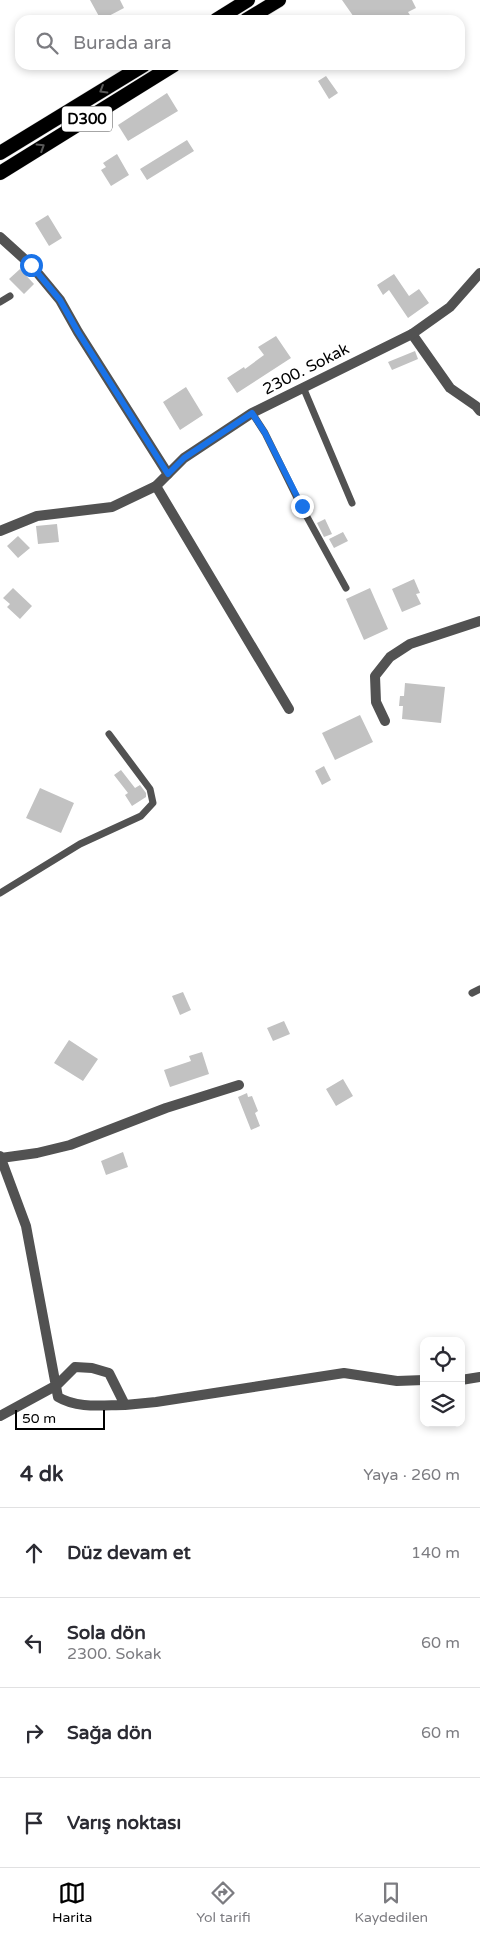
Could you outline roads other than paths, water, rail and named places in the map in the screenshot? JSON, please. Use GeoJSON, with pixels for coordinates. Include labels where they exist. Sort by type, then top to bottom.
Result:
{"type":"FeatureCollection","features":[{"type":"Feature","properties":{"kind":"highway"},"geometry":{"type":"LineString","coordinates":[[224,15],[248,0]]}},
{"type":"Feature","properties":{"kind":"highway"},"geometry":{"type":"LineString","coordinates":[[254,15],[278,0]]}},
{"type":"Feature","properties":{"kind":"highway","name":"D300"},"geometry":{"type":"LineString","coordinates":[[0,153],[136,70]]}},
{"type":"Feature","properties":{"kind":"highway","name":"D300"},"geometry":{"type":"LineString","coordinates":[[0,173],[166,70]]}},
{"type":"Feature","properties":{"kind":"street"},"geometry":{"type":"LineString","coordinates":[[0,237],[31,265],[60,300],[78,332],[168,474]]}},
{"type":"Feature","properties":{"kind":"street","name":"2300. Sokak"},"geometry":{"type":"LineString","coordinates":[[0,531],[37,516],[112,507],[156,486],[184,458],[252,413],[412,334],[450,307],[480,273]]}},
{"type":"Feature","properties":{"kind":"street"},"geometry":{"type":"LineString","coordinates":[[412,334],[450,388],[476,406],[480,411]]}},
{"type":"Feature","properties":{"kind":"street"},"geometry":{"type":"LineString","coordinates":[[156,486],[289,709]]}},
{"type":"Feature","properties":{"kind":"street"},"geometry":{"type":"LineString","coordinates":[[385,721],[376,702],[375,676],[390,657],[410,644],[480,621]]}},
{"type":"Feature","properties":{"kind":"street"},"geometry":{"type":"LineString","coordinates":[[238,1084],[166,1108],[70,1145],[37,1153],[1,1157],[26,1226],[58,1397],[68,1402],[87,1405],[125,1405],[165,1401],[344,1373],[397,1381],[420,1380]]}},
{"type":"Feature","properties":{"kind":"street"},"geometry":{"type":"LineString","coordinates":[[0,1416],[57,1385],[75,1367],[92,1368],[110,1373],[125,1405]]}},
{"type":"Feature","properties":{"kind":"street"},"geometry":{"type":"LineString","coordinates":[[465,1379],[480,1377]]}},
{"type":"Feature","properties":{"kind":"lane"},"geometry":{"type":"LineString","coordinates":[[0,302],[10,296]]}},
{"type":"Feature","properties":{"kind":"lane"},"geometry":{"type":"LineString","coordinates":[[304,387],[352,503]]}},
{"type":"Feature","properties":{"kind":"lane"},"geometry":{"type":"LineString","coordinates":[[252,413],[265,433],[346,588]]}},
{"type":"Feature","properties":{"kind":"lane"},"geometry":{"type":"LineString","coordinates":[[0,893],[80,844],[141,816],[153,803],[150,789],[109,734]]}},
{"type":"Feature","properties":{"kind":"lane"},"geometry":{"type":"LineString","coordinates":[[472,993],[480,989]]}}]}
